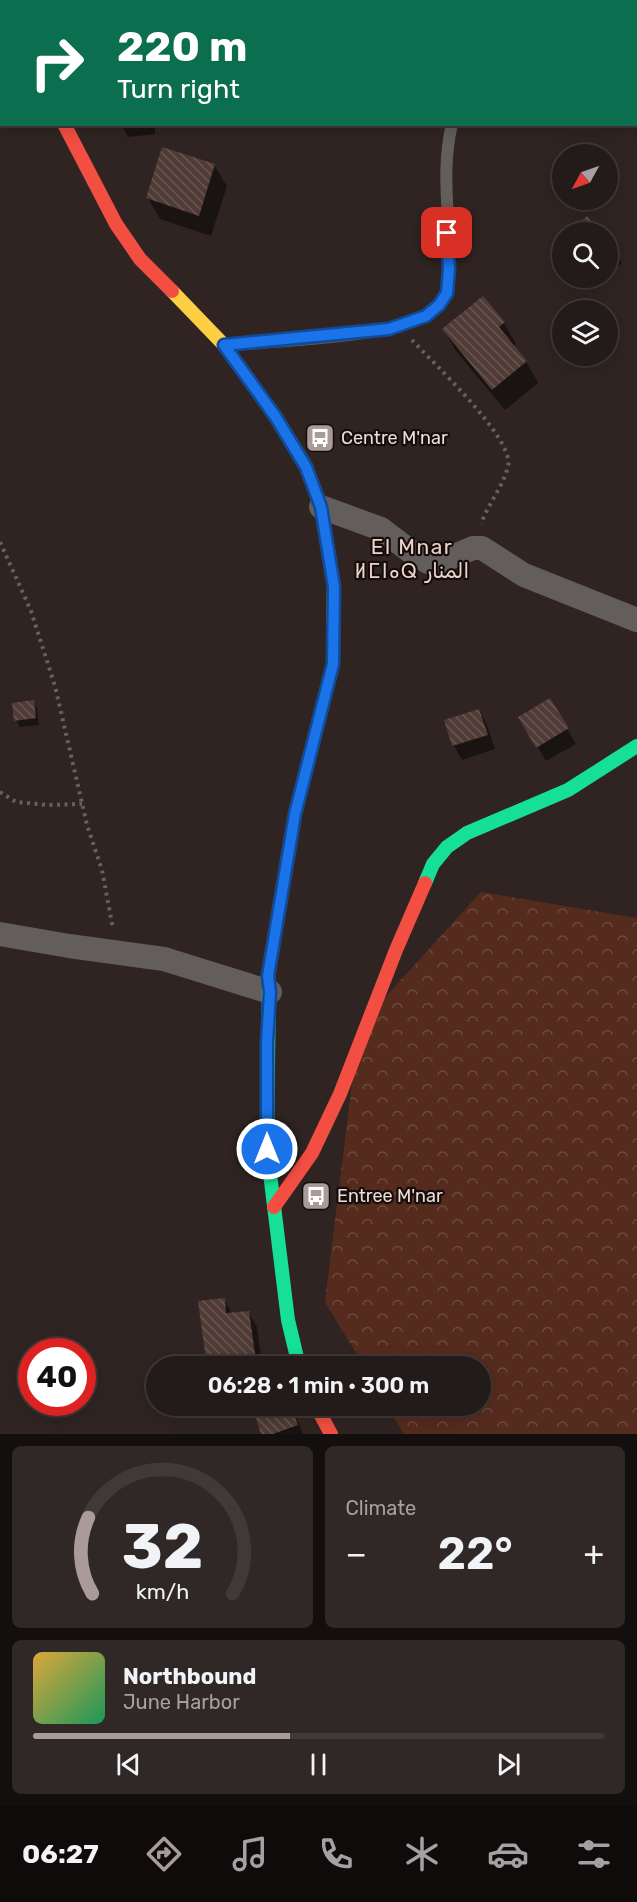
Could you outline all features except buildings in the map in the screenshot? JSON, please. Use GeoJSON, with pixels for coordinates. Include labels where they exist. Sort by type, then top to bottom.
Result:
{"type":"FeatureCollection","features":[{"type":"Feature","properties":{"kind":"street"},"geometry":{"type":"LineString","coordinates":[[65,126],[116,224],[140,259],[224,345],[275,416],[306,467],[321,507],[334,587],[333,664],[295,814],[268,976],[270,992],[267,1042],[267,1149],[288,1320],[297,1356]]}},
{"type":"Feature","properties":{"kind":"street"},"geometry":{"type":"LineString","coordinates":[[321,507],[381,528],[428,562],[438,562],[473,548],[482,548],[524,575],[637,620]]}},
{"type":"Feature","properties":{"kind":"street"},"geometry":{"type":"LineString","coordinates":[[274,1207],[312,1153],[340,1094],[432,864],[447,847],[466,833],[568,790],[613,764],[637,746]]}},
{"type":"Feature","properties":{"kind":"street"},"geometry":{"type":"LineString","coordinates":[[0,934],[164,959],[270,992]]}},
{"type":"Feature","properties":{"kind":"street"},"geometry":{"type":"LineString","coordinates":[[321,1416],[331,1434]]}},
{"type":"Feature","properties":{"kind":"lane"},"geometry":{"type":"LineString","coordinates":[[224,345],[389,329],[426,316],[439,305],[447,293],[449,269],[446,148],[452,126]]}},
{"type":"Feature","properties":{"kind":"path"},"geometry":{"type":"LineString","coordinates":[[398,326],[480,412],[507,450],[509,464],[483,518],[473,548]]}},
{"type":"Feature","properties":{"kind":"path"},"geometry":{"type":"LineString","coordinates":[[0,542],[31,611],[55,686],[82,804],[102,870],[117,953]]}},
{"type":"Feature","properties":{"kind":"path"},"geometry":{"type":"LineString","coordinates":[[0,792],[16,802],[47,805],[82,804]]}},
{"type":"Feature","properties":{"kind":"green space"},"geometry":{"type":"Polygon","coordinates":[[[481,892],[637,918],[637,1434],[404,1434],[393,1416],[491,1416],[491,1356],[358,1356],[325,1302],[359,1026],[481,892]]]}},
{"type":"Feature","properties":{"kind":"traffic: fast"},"geometry":{"type":"LineString","coordinates":[[425,883],[433,864],[447,847],[467,833],[568,790],[637,746]]}},
{"type":"Feature","properties":{"kind":"traffic: fast"},"geometry":{"type":"LineString","coordinates":[[269,982],[267,1149],[288,1320],[297,1356]]}},
{"type":"Feature","properties":{"kind":"traffic: slow"},"geometry":{"type":"LineString","coordinates":[[172,291],[224,345],[275,416],[306,467],[321,507],[334,587],[333,630]]}},
{"type":"Feature","properties":{"kind":"traffic: jam"},"geometry":{"type":"LineString","coordinates":[[65,126],[116,224],[140,259],[172,291]]}},
{"type":"Feature","properties":{"kind":"traffic: jam"},"geometry":{"type":"LineString","coordinates":[[269,982],[268,976],[295,814],[333,664],[333,630]]}},
{"type":"Feature","properties":{"kind":"traffic: jam"},"geometry":{"type":"LineString","coordinates":[[274,1207],[312,1153],[340,1094],[396,950],[425,883]]}},
{"type":"Feature","properties":{"kind":"traffic: jam"},"geometry":{"type":"LineString","coordinates":[[321,1416],[331,1434]]}},
{"type":"Feature","properties":{"kind":"place","name":"Centre M'nar"},"geometry":{"type":"Point","coordinates":[320,438]}},
{"type":"Feature","properties":{"kind":"place","name":"Entree M'nar"},"geometry":{"type":"Point","coordinates":[316,1196]}},
{"type":"Feature","properties":{"kind":"district","name":"El Mnar ⵍⵎⵏⴰⵕ المنار"},"geometry":{"type":"Point","coordinates":[412,559]}},
{"type":"Feature","properties":{"kind":"route"},"geometry":{"type":"LineString","coordinates":[[267,1149],[267,1042],[270,992],[268,976],[295,814],[333,664],[334,587],[332,559],[321,507],[306,467],[275,416],[224,345],[389,329],[426,316],[439,305],[447,293],[449,269],[447,233]]}}]}
